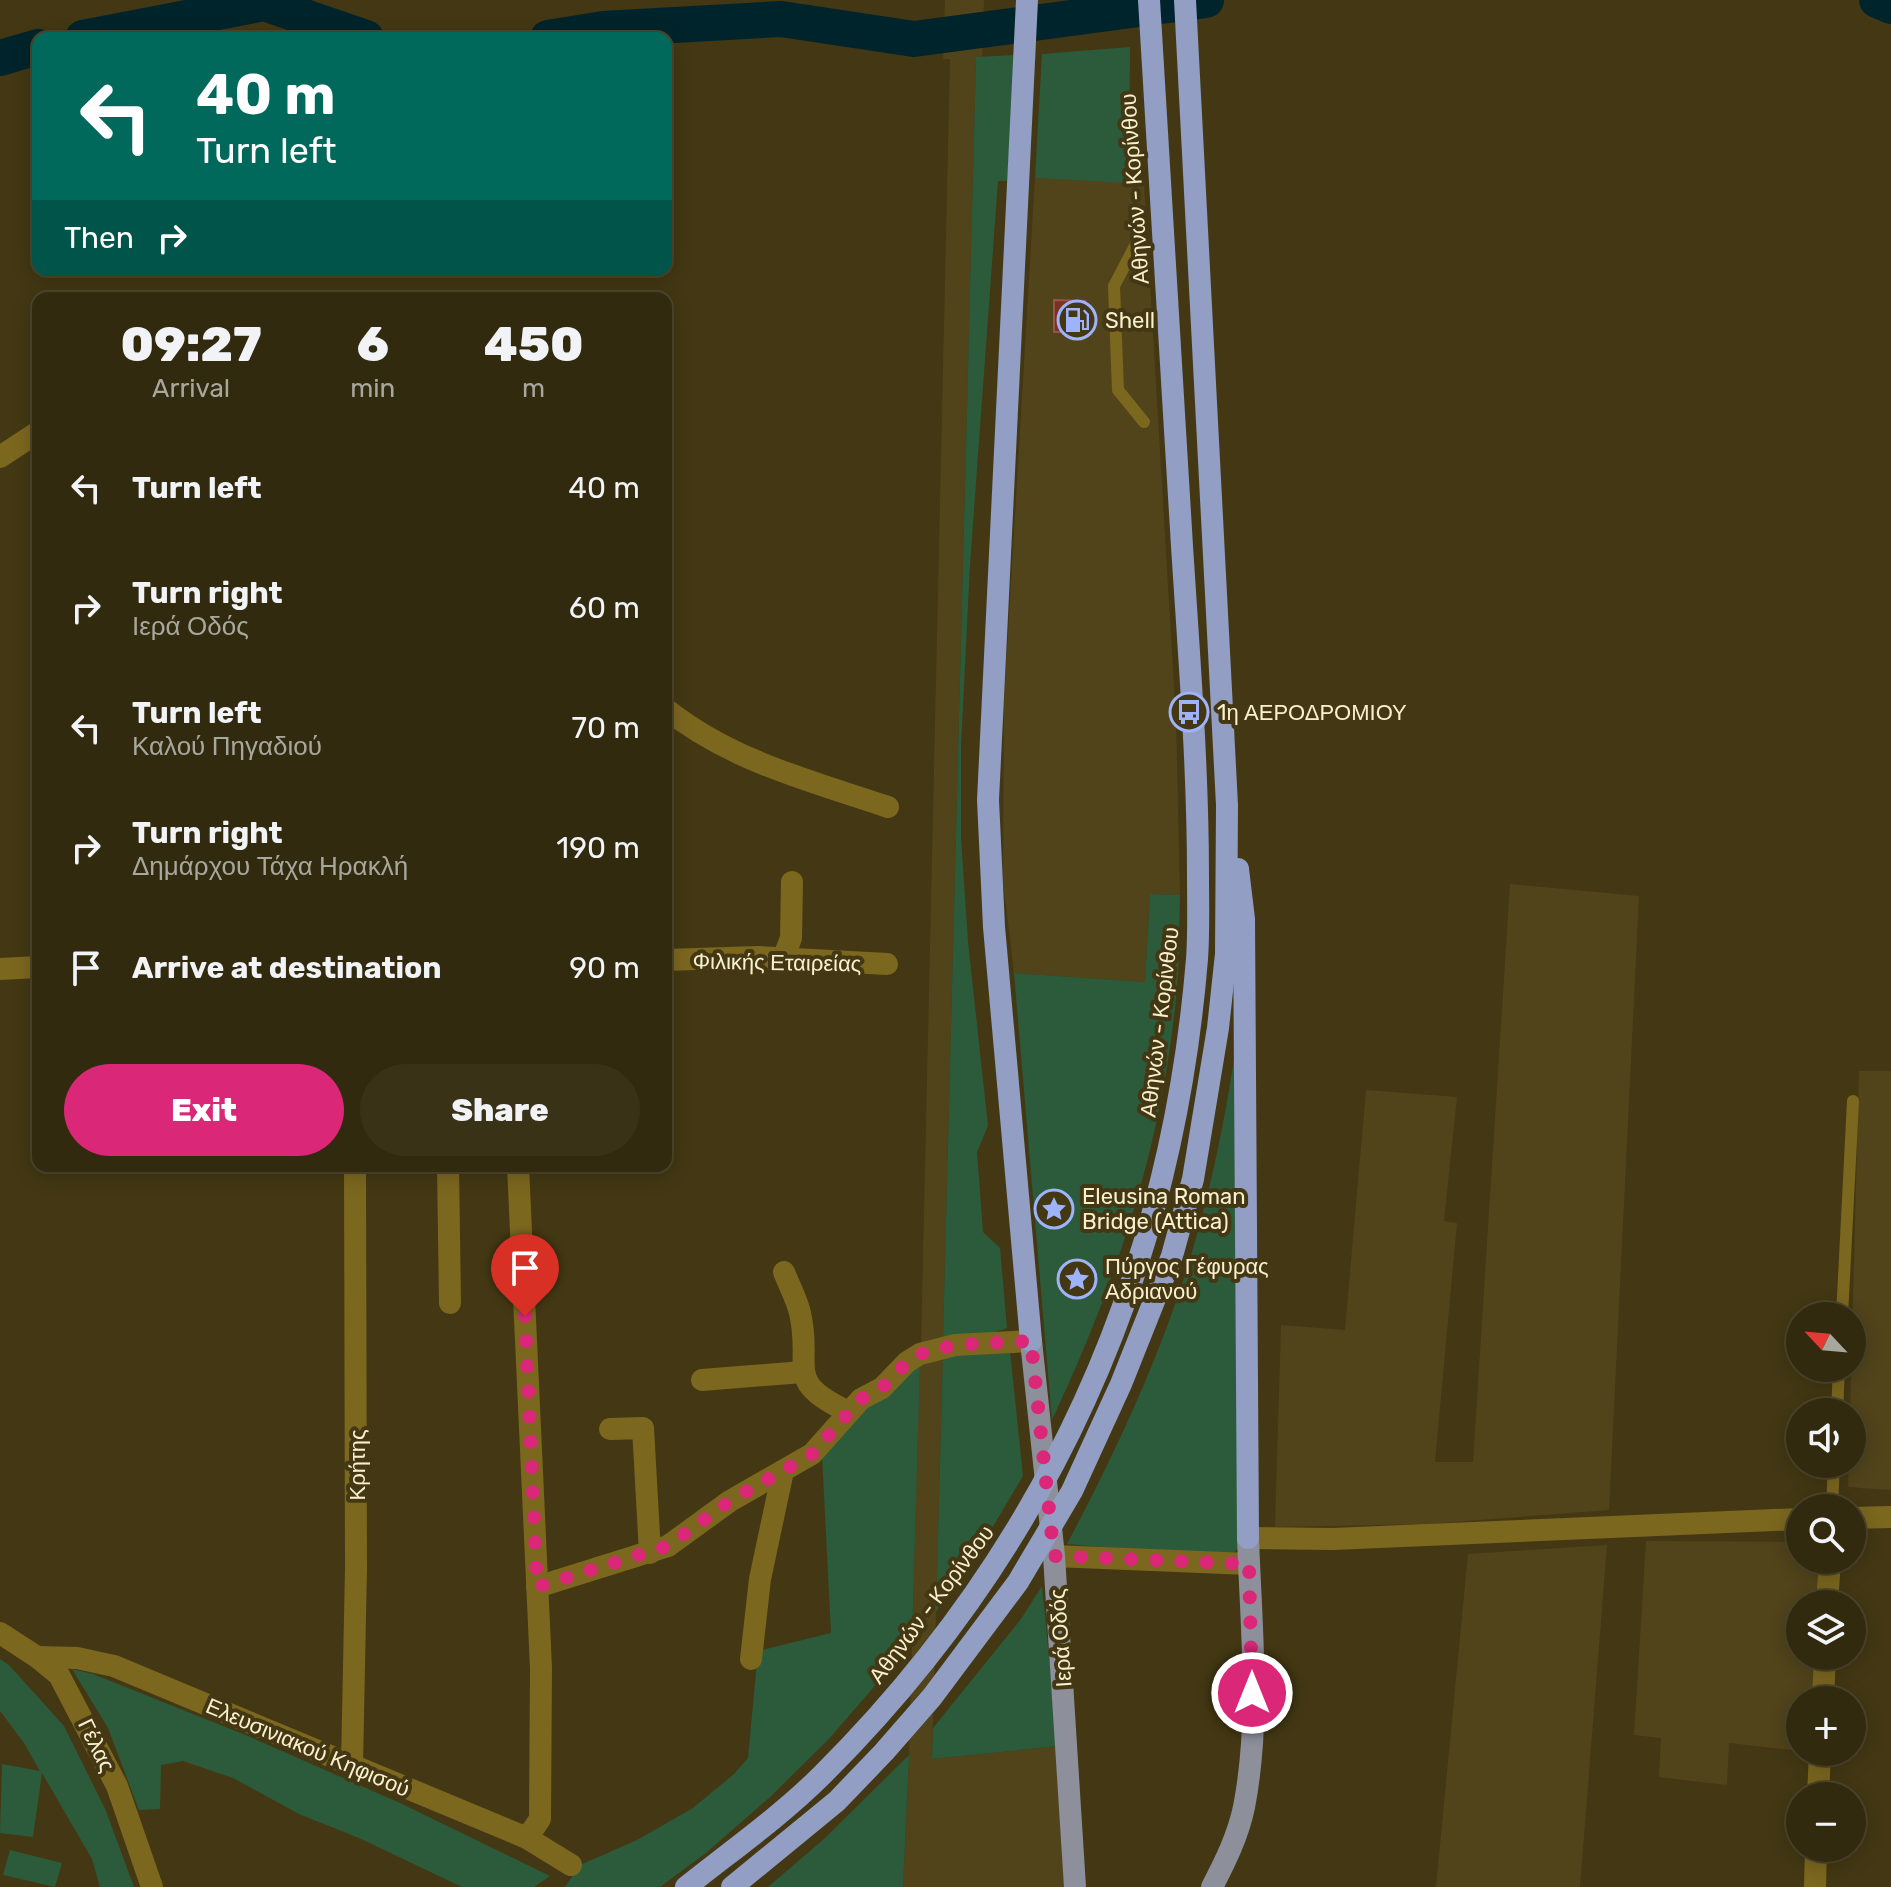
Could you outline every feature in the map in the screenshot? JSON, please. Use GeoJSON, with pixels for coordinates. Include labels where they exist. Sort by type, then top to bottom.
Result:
{"type":"FeatureCollection","features":[{"type":"Feature","properties":{"kind":"highway"},"geometry":{"type":"LineString","coordinates":[[1027,0],[988,800],[994,927],[1031,1341]]}},
{"type":"Feature","properties":{"kind":"highway","name":"Αθηνών - Κορίνθου"},"geometry":{"type":"LineString","coordinates":[[686,1887],[818,1779],[885,1708],[955,1622],[1015,1536],[1070,1435],[1145,1246],[1165,1174],[1187,1043],[1197,954],[1198,807],[1149,0]]}},
{"type":"Feature","properties":{"kind":"highway"},"geometry":{"type":"LineString","coordinates":[[732,1887],[837,1801],[884,1752],[954,1669],[1018,1582],[1072,1491],[1095,1442],[1161,1284],[1193,1179],[1214,1060],[1226,954],[1227,805],[1185,0]]}},
{"type":"Feature","properties":{"kind":"highway"},"geometry":{"type":"LineString","coordinates":[[1227,805],[1244,919],[1248,1538]]}},
{"type":"Feature","properties":{"kind":"main road","name":"Ιερά Οδός"},"geometry":{"type":"LineString","coordinates":[[1031,1341],[1054,1556],[1075,1887]]}},
{"type":"Feature","properties":{"kind":"main road"},"geometry":{"type":"LineString","coordinates":[[1212,1887],[1235,1837],[1249,1777],[1253,1669],[1248,1538]]}},
{"type":"Feature","properties":{"kind":"street"},"geometry":{"type":"LineString","coordinates":[[0,457],[32,436]]}},
{"type":"Feature","properties":{"kind":"street"},"geometry":{"type":"LineString","coordinates":[[672,713],[701,735],[748,759],[888,807]]}},
{"type":"Feature","properties":{"kind":"street"},"geometry":{"type":"LineString","coordinates":[[783,959],[791,938],[792,882]]}},
{"type":"Feature","properties":{"kind":"street","name":"Φιλικής Εταιρείας"},"geometry":{"type":"LineString","coordinates":[[672,960],[783,959],[887,964]]}},
{"type":"Feature","properties":{"kind":"street"},"geometry":{"type":"LineString","coordinates":[[0,969],[32,967]]}},
{"type":"Feature","properties":{"kind":"street","name":"Κρήτης"},"geometry":{"type":"LineString","coordinates":[[352,1765],[357,1553],[355,1172]]}},
{"type":"Feature","properties":{"kind":"street"},"geometry":{"type":"LineString","coordinates":[[448,1172],[450,1303]]}},
{"type":"Feature","properties":{"kind":"street"},"geometry":{"type":"LineString","coordinates":[[518,1172],[541,1668],[540,1819],[527,1838]]}},
{"type":"Feature","properties":{"kind":"street"},"geometry":{"type":"LineString","coordinates":[[784,1272],[800,1310],[803,1372],[810,1387],[820,1397],[849,1412]]}},
{"type":"Feature","properties":{"kind":"street"},"geometry":{"type":"LineString","coordinates":[[537,1587],[668,1546],[730,1501],[812,1454],[861,1399],[882,1388],[907,1362],[920,1354],[955,1345],[1031,1341]]}},
{"type":"Feature","properties":{"kind":"street"},"geometry":{"type":"LineString","coordinates":[[702,1380],[803,1372]]}},
{"type":"Feature","properties":{"kind":"street"},"geometry":{"type":"LineString","coordinates":[[610,1429],[643,1428],[650,1553]]}},
{"type":"Feature","properties":{"kind":"street"},"geometry":{"type":"LineString","coordinates":[[751,1659],[760,1579],[783,1471]]}},
{"type":"Feature","properties":{"kind":"street"},"geometry":{"type":"LineString","coordinates":[[1866,1518],[1891,1517]]}},
{"type":"Feature","properties":{"kind":"street"},"geometry":{"type":"LineString","coordinates":[[1248,1538],[1333,1539],[1786,1520]]}},
{"type":"Feature","properties":{"kind":"street"},"geometry":{"type":"LineString","coordinates":[[1054,1556],[1249,1564]]}},
{"type":"Feature","properties":{"kind":"street","name":"Γέλας"},"geometry":{"type":"LineString","coordinates":[[0,1633],[59,1675],[117,1786],[152,1887]]}},
{"type":"Feature","properties":{"kind":"street","name":"Ελευσινιακού Κηφισού"},"geometry":{"type":"LineString","coordinates":[[37,1657],[77,1658],[114,1666],[527,1838],[571,1865]]}},
{"type":"Feature","properties":{"kind":"street"},"geometry":{"type":"LineString","coordinates":[[1815,1887],[1816,1862]]}},
{"type":"Feature","properties":{"kind":"lane"},"geometry":{"type":"LineString","coordinates":[[1136,244],[1114,286],[1118,390],[1144,422]]}},
{"type":"Feature","properties":{"kind":"lane"},"geometry":{"type":"LineString","coordinates":[[1843,1302],[1853,1101]]}},
{"type":"Feature","properties":{"kind":"shaded area"},"geometry":{"type":"Polygon","coordinates":[[[945,0],[984,0],[982,57],[976,58],[943,1338],[921,1347],[950,59],[943,59],[945,0]]]}},
{"type":"Feature","properties":{"kind":"shaded area"},"geometry":{"type":"Polygon","coordinates":[[[1035,178],[1144,183],[1176,720],[1180,895],[1150,894],[1145,982],[1014,973],[1003,881],[1004,702],[1035,178]]]}},
{"type":"Feature","properties":{"kind":"shaded area"},"geometry":{"type":"Polygon","coordinates":[[[1510,884],[1639,896],[1609,1510],[1427,1524],[1275,1527],[1281,1325],[1345,1330],[1366,1090],[1457,1097],[1444,1221],[1457,1223],[1435,1462],[1473,1462],[1510,884]]]}},
{"type":"Feature","properties":{"kind":"shaded area"},"geometry":{"type":"Polygon","coordinates":[[[1859,1071],[1891,1071],[1891,1490],[1848,1487],[1848,1478],[1866,1478],[1866,1398],[1850,1398],[1851,1382],[1866,1382],[1866,1302],[1853,1302],[1859,1071]]]}},
{"type":"Feature","properties":{"kind":"shaded area"},"geometry":{"type":"Polygon","coordinates":[[[943,1353],[932,1759],[1058,1746],[1069,1887],[903,1887],[920,1354],[943,1353]]]}},
{"type":"Feature","properties":{"kind":"shaded area"},"geometry":{"type":"Polygon","coordinates":[[[1646,1541],[1786,1542],[1786,1574],[1819,1574],[1819,1590],[1786,1590],[1786,1670],[1818,1670],[1817,1686],[1786,1686],[1786,1749],[1729,1743],[1727,1785],[1659,1777],[1661,1738],[1634,1735],[1646,1541]]]}},
{"type":"Feature","properties":{"kind":"shaded area"},"geometry":{"type":"Polygon","coordinates":[[[1607,1545],[1580,1887],[1436,1887],[1468,1554],[1607,1545]]]}},
{"type":"Feature","properties":{"kind":"green space"},"geometry":{"type":"Polygon","coordinates":[[[1130,47],[1129,183],[1035,178],[1042,54],[1130,47]]]}},
{"type":"Feature","properties":{"kind":"green space"},"geometry":{"type":"Polygon","coordinates":[[[1016,55],[1007,181],[998,181],[970,565],[961,746],[961,837],[968,942],[988,1126],[977,1152],[983,1232],[1000,1248],[1007,1328],[992,1333],[943,1338],[976,57],[1016,55]]]}},
{"type":"Feature","properties":{"kind":"green space"},"geometry":{"type":"Polygon","coordinates":[[[1150,894],[1180,895],[1177,987],[1161,1101],[1149,1155],[1117,1262],[1052,1420],[1014,973],[1145,982],[1150,894]]]}},
{"type":"Feature","properties":{"kind":"green space"},"geometry":{"type":"Polygon","coordinates":[[[1242,1005],[1239,1548],[1231,1555],[1220,1557],[1067,1544],[1130,1417],[1181,1286],[1218,1149],[1242,1005]]]}},
{"type":"Feature","properties":{"kind":"green space"},"geometry":{"type":"Polygon","coordinates":[[[1010,1351],[1023,1476],[979,1550],[936,1612],[943,1353],[1010,1351]]]}},
{"type":"Feature","properties":{"kind":"green space"},"geometry":{"type":"Polygon","coordinates":[[[920,1362],[912,1643],[828,1740],[770,1797],[706,1853],[660,1887],[565,1887],[580,1865],[637,1840],[693,1808],[734,1774],[748,1758],[758,1651],[831,1633],[822,1455],[872,1403],[920,1362]]]}},
{"type":"Feature","properties":{"kind":"green space"},"geometry":{"type":"Polygon","coordinates":[[[1042,1586],[1058,1746],[932,1759],[933,1728],[1021,1619],[1042,1586]]]}},
{"type":"Feature","properties":{"kind":"green space"},"geometry":{"type":"Polygon","coordinates":[[[0,1659],[64,1726],[106,1811],[134,1887],[100,1887],[92,1859],[42,1773],[33,1837],[0,1833],[2,1764],[40,1771],[0,1711],[0,1659]]]}},
{"type":"Feature","properties":{"kind":"green space"},"geometry":{"type":"Polygon","coordinates":[[[72,1669],[93,1674],[248,1736],[400,1803],[550,1876],[534,1887],[462,1887],[359,1838],[299,1814],[233,1778],[183,1761],[161,1765],[160,1809],[139,1810],[108,1728],[72,1669]]]}},
{"type":"Feature","properties":{"kind":"green space"},"geometry":{"type":"Polygon","coordinates":[[[909,1755],[903,1887],[768,1887],[825,1838],[909,1755]]]}},
{"type":"Feature","properties":{"kind":"green space"},"geometry":{"type":"Polygon","coordinates":[[[10,1850],[62,1863],[55,1887],[3,1875],[10,1850]]]}},
{"type":"Feature","properties":{"kind":"building"},"geometry":{"type":"Polygon","coordinates":[[[1054,300],[1085,301],[1084,332],[1054,332],[1054,300]]]}},
{"type":"Feature","properties":{"kind":"waterway"},"geometry":{"type":"LineString","coordinates":[[585,32],[781,19],[914,39],[1206,0]]}},
{"type":"Feature","properties":{"kind":"waterway"},"geometry":{"type":"LineString","coordinates":[[1877,0],[1891,6]]}},
{"type":"Feature","properties":{"kind":"waterway"},"geometry":{"type":"LineString","coordinates":[[114,32],[264,3],[349,32]]}},
{"type":"Feature","properties":{"kind":"waterway"},"geometry":{"type":"LineString","coordinates":[[0,58],[32,49]]}},
{"type":"Feature","properties":{"kind":"place","name":"Shell"},"geometry":{"type":"Point","coordinates":[1077,320]}},
{"type":"Feature","properties":{"kind":"place","name":"1η ΑΕΡΟΔΡΟΜΙΟΥ"},"geometry":{"type":"Point","coordinates":[1189,712]}},
{"type":"Feature","properties":{"kind":"place","name":"Eleusina Roman Bridge (Attica)"},"geometry":{"type":"Point","coordinates":[1054,1209]}},
{"type":"Feature","properties":{"kind":"place","name":"Πύργος Γέφυρας Αδριανού"},"geometry":{"type":"Point","coordinates":[1077,1279]}},
{"type":"Feature","properties":{"kind":"route"},"geometry":{"type":"LineString","coordinates":[[525,1316],[537,1587],[668,1546],[730,1501],[812,1454],[861,1399],[882,1388],[907,1362],[920,1354],[955,1345],[1031,1341],[1054,1556],[1249,1564],[1252,1693]]}}]}
